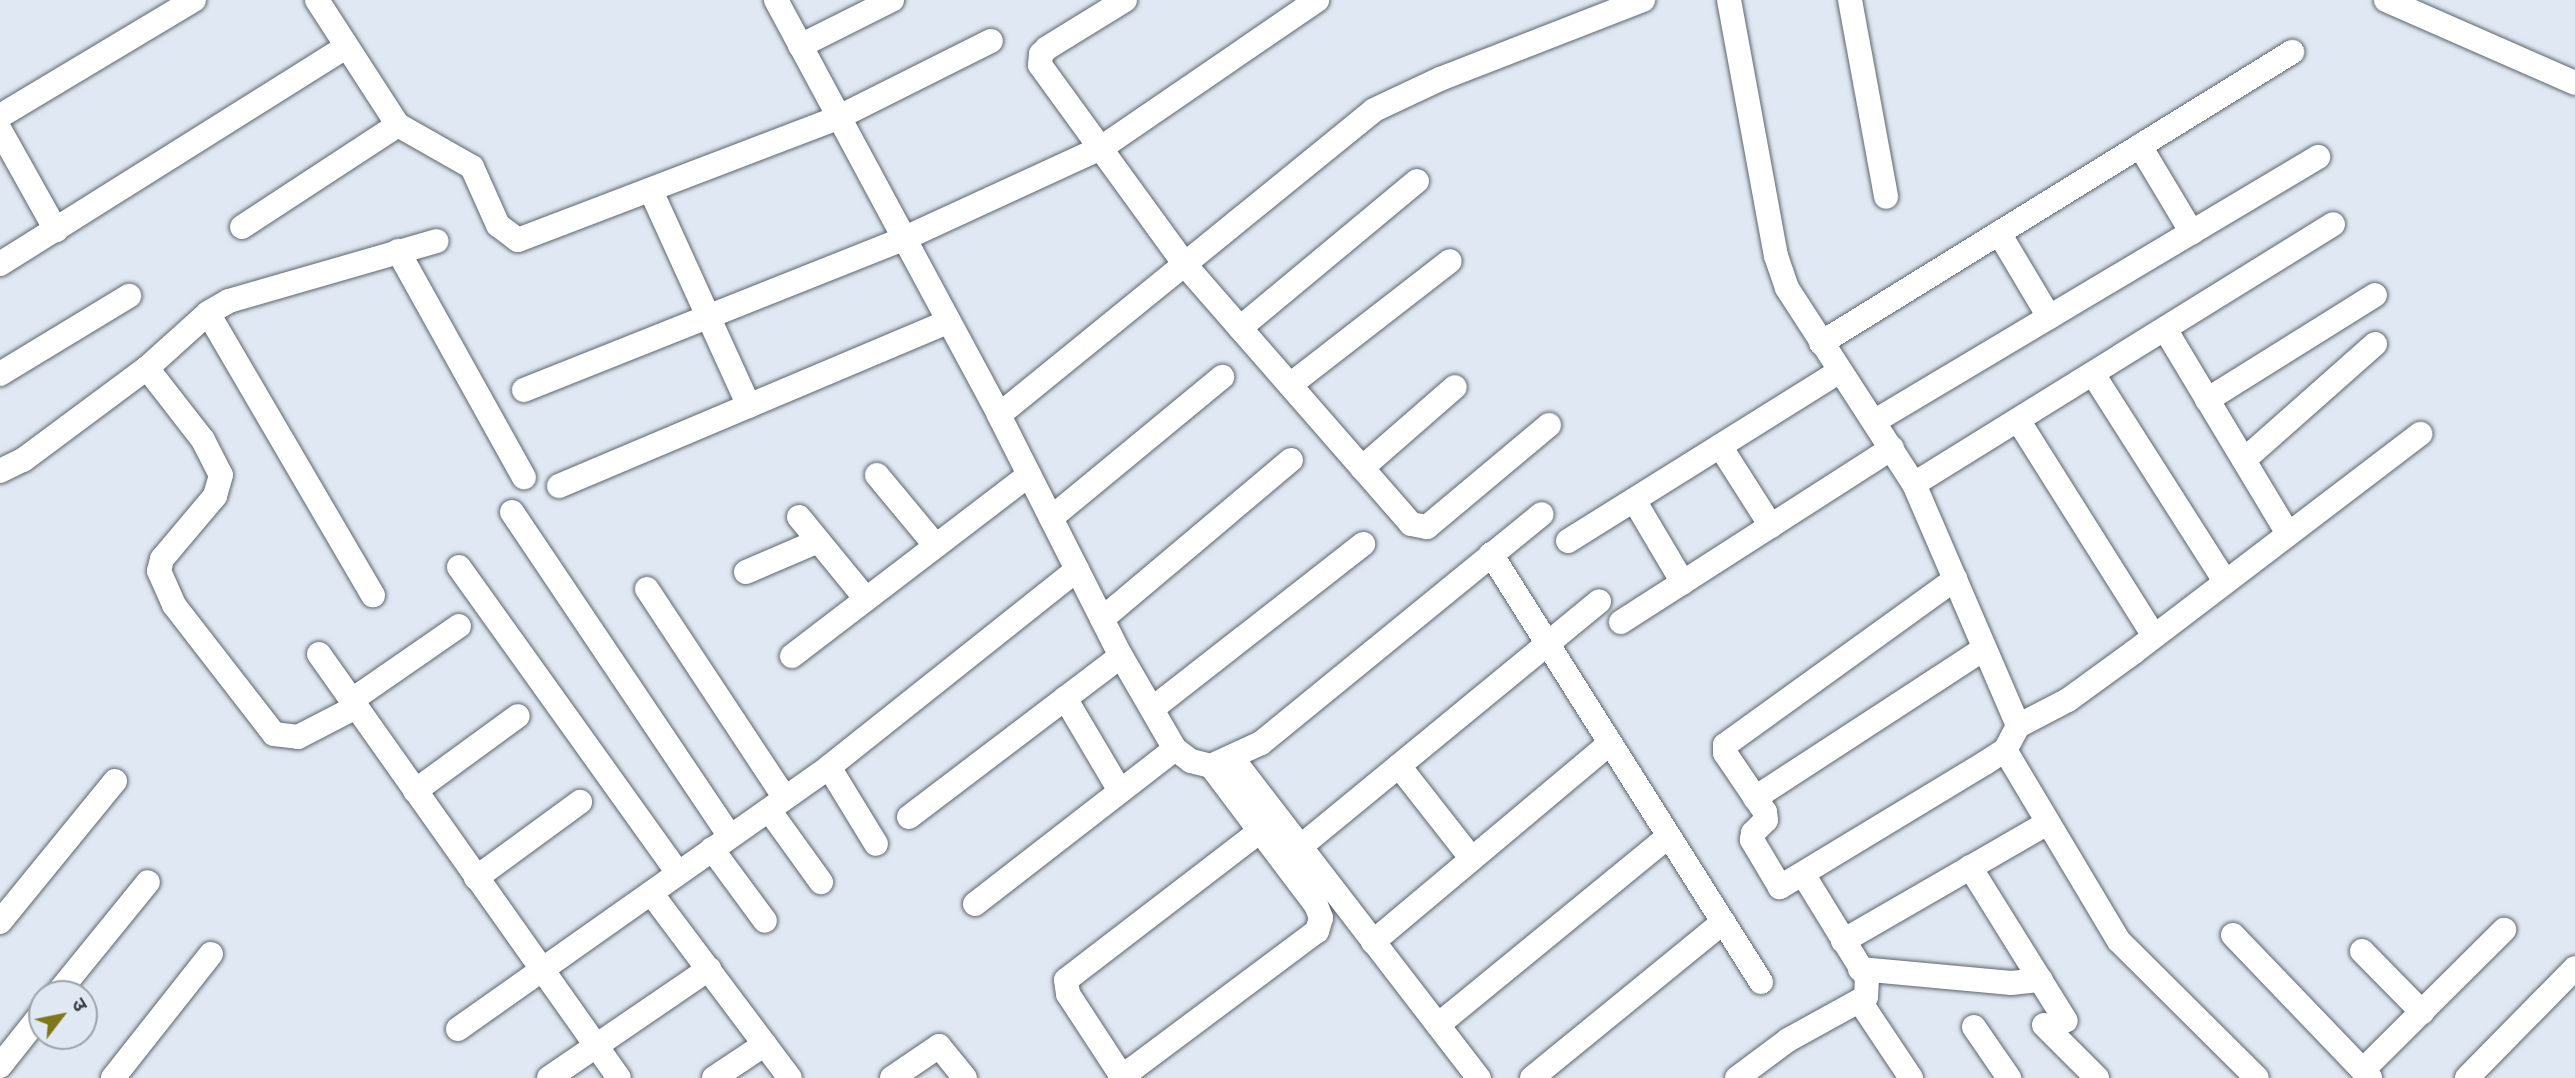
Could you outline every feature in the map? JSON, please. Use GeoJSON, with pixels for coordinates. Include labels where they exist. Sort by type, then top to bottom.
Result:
{"type":"FeatureCollection","features":[{"type":"Feature","properties":{"kind":"street"},"geometry":{"type":"LineString","coordinates":[[317,0],[398,125],[472,167],[498,225],[518,240],[837,118],[990,41]]}},
{"type":"Feature","properties":{"kind":"street"},"geometry":{"type":"LineString","coordinates":[[776,0],[837,118],[999,415],[1121,656],[1175,749],[1191,761],[1222,762],[1261,743],[1542,514]]}},
{"type":"Feature","properties":{"kind":"street"},"geometry":{"type":"LineString","coordinates":[[800,46],[892,0]]}},
{"type":"Feature","properties":{"kind":"street"},"geometry":{"type":"LineString","coordinates":[[1125,0],[1041,54],[1040,65],[1186,266],[1411,524],[1427,527],[1549,425]]}},
{"type":"Feature","properties":{"kind":"street"},"geometry":{"type":"LineString","coordinates":[[524,390],[903,239],[1101,148],[1317,0]]}},
{"type":"Feature","properties":{"kind":"street"},"geometry":{"type":"LineString","coordinates":[[999,415],[1186,266],[1374,110],[1440,79],[1643,0]]}},
{"type":"Feature","properties":{"kind":"street"},"geometry":{"type":"LineString","coordinates":[[1729,0],[1776,256],[1787,288],[1914,484],[2018,726]]}},
{"type":"Feature","properties":{"kind":"street"},"geometry":{"type":"LineString","coordinates":[[1850,0],[1886,197]]}},
{"type":"Feature","properties":{"kind":"street"},"geometry":{"type":"LineString","coordinates":[[2386,0],[2575,83]]}},
{"type":"Feature","properties":{"kind":"street"},"geometry":{"type":"LineString","coordinates":[[0,116],[178,4]]}},
{"type":"Feature","properties":{"kind":"street"},"geometry":{"type":"LineString","coordinates":[[0,264],[346,47]]}},
{"type":"Feature","properties":{"kind":"street"},"geometry":{"type":"LineString","coordinates":[[1821,343],[2292,52]]}},
{"type":"Feature","properties":{"kind":"street"},"geometry":{"type":"LineString","coordinates":[[242,227],[398,125]]}},
{"type":"Feature","properties":{"kind":"street"},"geometry":{"type":"LineString","coordinates":[[0,130],[56,230]]}},
{"type":"Feature","properties":{"kind":"street"},"geometry":{"type":"LineString","coordinates":[[2140,146],[2192,233]]}},
{"type":"Feature","properties":{"kind":"street"},"geometry":{"type":"LineString","coordinates":[[1875,421],[2318,157]]}},
{"type":"Feature","properties":{"kind":"street"},"geometry":{"type":"LineString","coordinates":[[1240,327],[1417,181]]}},
{"type":"Feature","properties":{"kind":"street"},"geometry":{"type":"LineString","coordinates":[[651,191],[711,317],[749,406]]}},
{"type":"Feature","properties":{"kind":"street"},"geometry":{"type":"LineString","coordinates":[[1914,484],[2333,224]]}},
{"type":"Feature","properties":{"kind":"street"},"geometry":{"type":"LineString","coordinates":[[1999,233],[2049,317]]}},
{"type":"Feature","properties":{"kind":"street"},"geometry":{"type":"LineString","coordinates":[[0,471],[23,460],[147,368],[208,313],[268,286],[437,241]]}},
{"type":"Feature","properties":{"kind":"street"},"geometry":{"type":"LineString","coordinates":[[398,251],[524,477]]}},
{"type":"Feature","properties":{"kind":"street"},"geometry":{"type":"LineString","coordinates":[[1290,385],[1450,261]]}},
{"type":"Feature","properties":{"kind":"street"},"geometry":{"type":"LineString","coordinates":[[2207,400],[2375,295]]}},
{"type":"Feature","properties":{"kind":"street"},"geometry":{"type":"LineString","coordinates":[[0,374],[129,296]]}},
{"type":"Feature","properties":{"kind":"street"},"geometry":{"type":"LineString","coordinates":[[208,313],[373,594]]}},
{"type":"Feature","properties":{"kind":"street"},"geometry":{"type":"LineString","coordinates":[[559,486],[948,322]]}},
{"type":"Feature","properties":{"kind":"street"},"geometry":{"type":"LineString","coordinates":[[2165,330],[2287,532]]}},
{"type":"Feature","properties":{"kind":"street"},"geometry":{"type":"LineString","coordinates":[[2244,460],[2375,344]]}},
{"type":"Feature","properties":{"kind":"street"},"geometry":{"type":"LineString","coordinates":[[147,368],[197,431],[221,475],[215,496],[162,559],[159,571],[174,604],[274,734],[298,737],[354,704],[458,626]]}},
{"type":"Feature","properties":{"kind":"street"},"geometry":{"type":"LineString","coordinates":[[1568,541],[1840,371]]}},
{"type":"Feature","properties":{"kind":"street"},"geometry":{"type":"LineString","coordinates":[[2093,374],[2224,580]]}},
{"type":"Feature","properties":{"kind":"street"},"geometry":{"type":"LineString","coordinates":[[1051,518],[1222,377]]}},
{"type":"Feature","properties":{"kind":"street"},"geometry":{"type":"LineString","coordinates":[[1362,468],[1455,387]]}},
{"type":"Feature","properties":{"kind":"street"},"geometry":{"type":"LineString","coordinates":[[2018,420],[2154,636]]}},
{"type":"Feature","properties":{"kind":"street"},"geometry":{"type":"LineString","coordinates":[[1955,579],[1725,745],[1725,753],[1755,798],[1766,820],[1753,832],[1752,840],[1780,887],[2005,750],[2018,726],[2068,700],[2420,434]]}},
{"type":"Feature","properties":{"kind":"street"},"geometry":{"type":"LineString","coordinates":[[1720,446],[1771,526]]}},
{"type":"Feature","properties":{"kind":"street"},"geometry":{"type":"LineString","coordinates":[[1621,622],[1892,448]]}},
{"type":"Feature","properties":{"kind":"street"},"geometry":{"type":"LineString","coordinates":[[1102,619],[1290,460]]}},
{"type":"Feature","properties":{"kind":"street"},"geometry":{"type":"LineString","coordinates":[[877,475],[936,546]]}},
{"type":"Feature","properties":{"kind":"street"},"geometry":{"type":"LineString","coordinates":[[792,656],[1029,475]]}},
{"type":"Feature","properties":{"kind":"street"},"geometry":{"type":"LineString","coordinates":[[1634,500],[1683,583]]}},
{"type":"Feature","properties":{"kind":"street"},"geometry":{"type":"LineString","coordinates":[[512,512],[721,843],[765,921]]}},
{"type":"Feature","properties":{"kind":"street"},"geometry":{"type":"LineString","coordinates":[[799,517],[866,599]]}},
{"type":"Feature","properties":{"kind":"street"},"geometry":{"type":"LineString","coordinates":[[746,572],[818,541]]}},
{"type":"Feature","properties":{"kind":"street"},"geometry":{"type":"LineString","coordinates":[[1152,709],[1363,544]]}},
{"type":"Feature","properties":{"kind":"street"},"geometry":{"type":"LineString","coordinates":[[1491,554],[1761,982]]}},
{"type":"Feature","properties":{"kind":"street"},"geometry":{"type":"LineString","coordinates":[[459,568],[678,873]]}},
{"type":"Feature","properties":{"kind":"street"},"geometry":{"type":"LineString","coordinates":[[458,1029],[540,968],[829,767],[1077,570]]}},
{"type":"Feature","properties":{"kind":"street"},"geometry":{"type":"LineString","coordinates":[[647,589],[821,881]]}},
{"type":"Feature","properties":{"kind":"street"},"geometry":{"type":"LineString","coordinates":[[1300,848],[1599,601]]}},
{"type":"Feature","properties":{"kind":"street"},"geometry":{"type":"LineString","coordinates":[[1755,798],[1984,649]]}},
{"type":"Feature","properties":{"kind":"street"},"geometry":{"type":"LineString","coordinates":[[319,654],[619,1078]]}},
{"type":"Feature","properties":{"kind":"street"},"geometry":{"type":"LineString","coordinates":[[909,817],[1121,656]]}},
{"type":"Feature","properties":{"kind":"street"},"geometry":{"type":"LineString","coordinates":[[1065,698],[1120,791]]}},
{"type":"Feature","properties":{"kind":"street"},"geometry":{"type":"LineString","coordinates":[[415,791],[518,716]]}},
{"type":"Feature","properties":{"kind":"street"},"geometry":{"type":"LineString","coordinates":[[1373,942],[1610,743]]}},
{"type":"Feature","properties":{"kind":"street"},"geometry":{"type":"LineString","coordinates":[[975,904],[1175,749]]}},
{"type":"Feature","properties":{"kind":"street"},"geometry":{"type":"LineString","coordinates":[[2005,750],[2046,824],[2119,941],[2257,1078]]}},
{"type":"Feature","properties":{"kind":"street"},"geometry":{"type":"LineString","coordinates":[[1222,762],[1261,831],[1316,905],[1321,918],[1317,931],[1131,1069],[1119,1072],[1068,994],[1066,980],[1261,831]]}},
{"type":"Feature","properties":{"kind":"street"},"geometry":{"type":"LineString","coordinates":[[1222,762],[1300,848],[1479,1078]]}},
{"type":"Feature","properties":{"kind":"street"},"geometry":{"type":"LineString","coordinates":[[1399,766],[1472,859]]}},
{"type":"Feature","properties":{"kind":"street"},"geometry":{"type":"LineString","coordinates":[[829,767],[876,844]]}},
{"type":"Feature","properties":{"kind":"street"},"geometry":{"type":"LineString","coordinates":[[0,922],[116,781]]}},
{"type":"Feature","properties":{"kind":"street"},"geometry":{"type":"LineString","coordinates":[[476,878],[580,802]]}},
{"type":"Feature","properties":{"kind":"street"},"geometry":{"type":"LineString","coordinates":[[1843,941],[2046,824]]}},
{"type":"Feature","properties":{"kind":"street"},"geometry":{"type":"LineString","coordinates":[[1438,1025],[1669,836]]}},
{"type":"Feature","properties":{"kind":"street"},"geometry":{"type":"LineString","coordinates":[[1970,867],[2041,980],[2055,1023],[2097,1078]]}},
{"type":"Feature","properties":{"kind":"street"},"geometry":{"type":"LineString","coordinates":[[1737,1078],[1787,1040],[1861,1003],[1868,989],[1860,969],[1803,874]]}},
{"type":"Feature","properties":{"kind":"street"},"geometry":{"type":"LineString","coordinates":[[68,980],[148,882]]}},
{"type":"Feature","properties":{"kind":"street"},"geometry":{"type":"LineString","coordinates":[[651,892],[790,1078]]}},
{"type":"Feature","properties":{"kind":"street"},"geometry":{"type":"LineString","coordinates":[[1532,1078],[1723,922]]}},
{"type":"Feature","properties":{"kind":"street"},"geometry":{"type":"LineString","coordinates":[[2233,935],[2367,1074],[2422,1012],[2504,930]]}},
{"type":"Feature","properties":{"kind":"street"},"geometry":{"type":"LineString","coordinates":[[2362,951],[2422,1012]]}},
{"type":"Feature","properties":{"kind":"street"},"geometry":{"type":"LineString","coordinates":[[113,1078],[211,954]]}},
{"type":"Feature","properties":{"kind":"street"},"geometry":{"type":"LineString","coordinates":[[2467,1078],[2575,968]]}},
{"type":"Feature","properties":{"kind":"street"},"geometry":{"type":"LineString","coordinates":[[549,1078],[709,969]]}},
{"type":"Feature","properties":{"kind":"street"},"geometry":{"type":"LineString","coordinates":[[1860,969],[2011,983],[2041,980]]}},
{"type":"Feature","properties":{"kind":"street"},"geometry":{"type":"LineString","coordinates":[[1861,1003],[1911,1078]]}},
{"type":"Feature","properties":{"kind":"street"},"geometry":{"type":"LineString","coordinates":[[1974,1027],[2008,1078]]}},
{"type":"Feature","properties":{"kind":"street"},"geometry":{"type":"LineString","coordinates":[[0,1066],[28,1031]]}},
{"type":"Feature","properties":{"kind":"street"},"geometry":{"type":"LineString","coordinates":[[714,1078],[765,1044]]}},
{"type":"Feature","properties":{"kind":"street"},"geometry":{"type":"LineString","coordinates":[[892,1078],[939,1046],[965,1078]]}}]}
